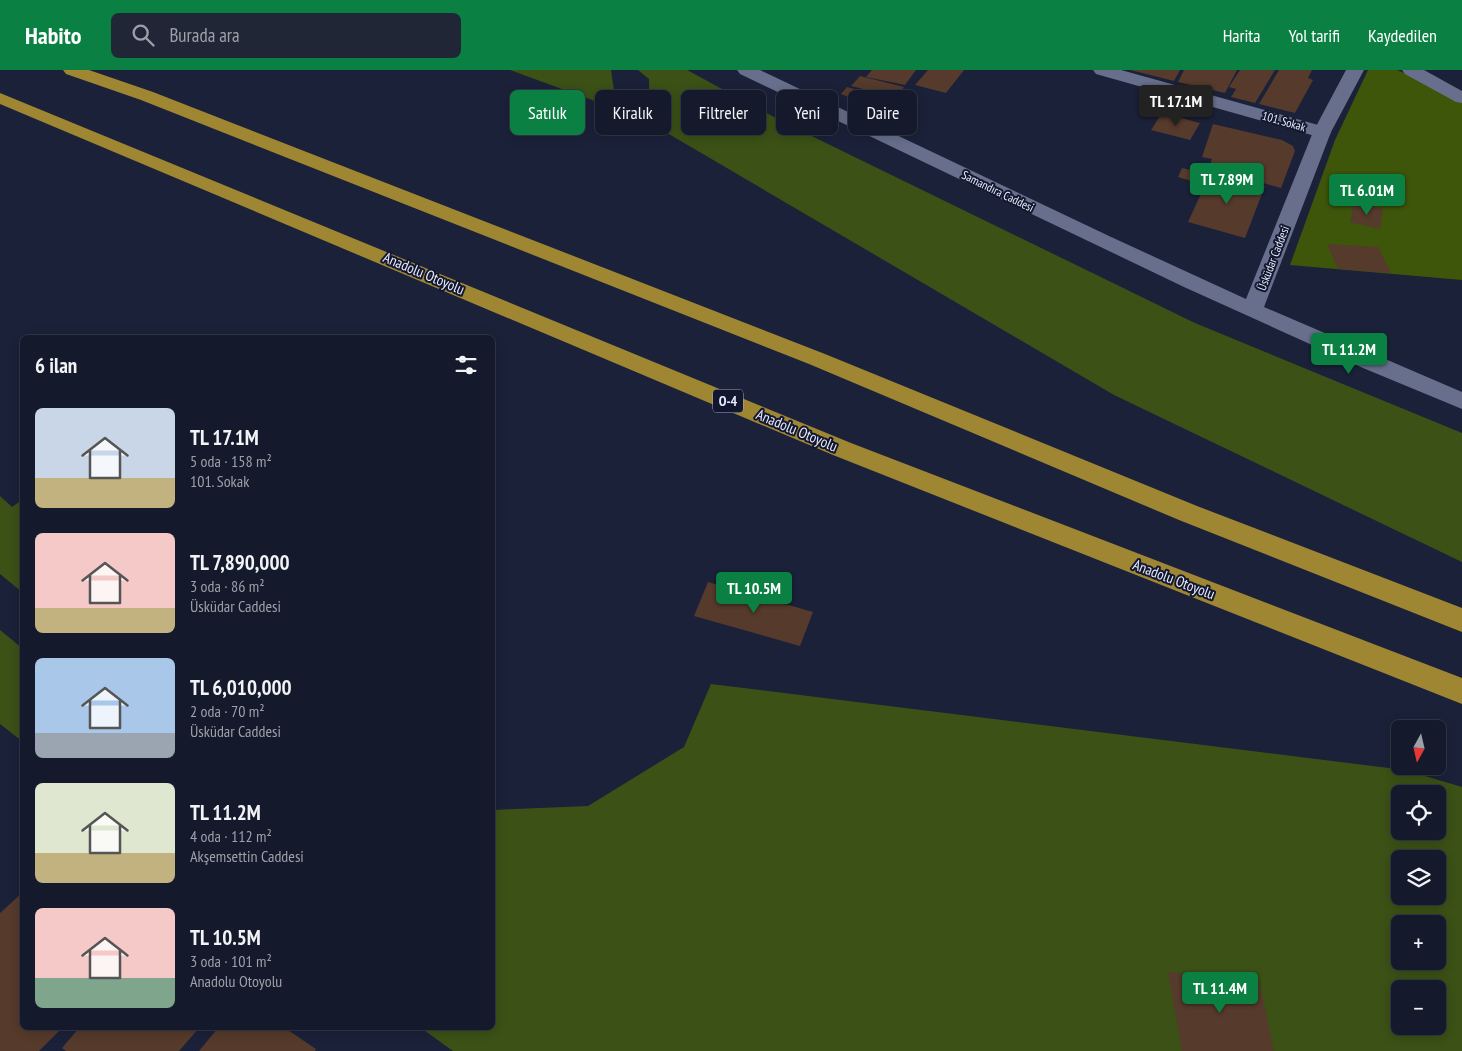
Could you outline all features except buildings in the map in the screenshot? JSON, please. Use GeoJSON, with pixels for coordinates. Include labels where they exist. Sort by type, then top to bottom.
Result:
{"type":"FeatureCollection","features":[{"type":"Feature","properties":{"kind":"highway"},"geometry":{"type":"LineString","coordinates":[[72,70],[147,96],[817,359],[1188,513],[1462,620]]}},
{"type":"Feature","properties":{"kind":"highway","name":"Anadolu Otoyolu"},"geometry":{"type":"LineString","coordinates":[[0,98],[230,192],[842,449],[1462,691]]}},
{"type":"Feature","properties":{"kind":"main road","name":"Samandıra Caddesi"},"geometry":{"type":"LineString","coordinates":[[746,70],[1161,270],[1384,369],[1462,401]]}},
{"type":"Feature","properties":{"kind":"main road","name":"101. Sokak"},"geometry":{"type":"LineString","coordinates":[[1102,70],[1322,132]]}},
{"type":"Feature","properties":{"kind":"main road","name":"Üsküdar Caddesi"},"geometry":{"type":"LineString","coordinates":[[1252,310],[1322,132],[1355,70]]}},
{"type":"Feature","properties":{"kind":"main road"},"geometry":{"type":"LineString","coordinates":[[1411,70],[1462,98]]}},
{"type":"Feature","properties":{"kind":"green space"},"geometry":{"type":"Polygon","coordinates":[[[510,70],[611,70],[614,90],[595,90],[595,101],[585,97],[585,90],[565,90],[510,70]]]}},
{"type":"Feature","properties":{"kind":"green space"},"geometry":{"type":"Polygon","coordinates":[[[638,70],[687,70],[724,90],[681,90],[681,135],[766,135],[766,113],[776,118],[776,135],[810,135],[1195,323],[1462,433],[1462,562],[1114,395],[670,135],[671,90],[649,90],[649,79],[638,70]]]}},
{"type":"Feature","properties":{"kind":"green space"},"geometry":{"type":"Polygon","coordinates":[[[1368,70],[1397,70],[1441,88],[1462,101],[1462,280],[1290,265],[1335,140],[1368,70]]]}},
{"type":"Feature","properties":{"kind":"green space"},"geometry":{"type":"Polygon","coordinates":[[[0,496],[12,507],[20,501],[20,590],[0,574],[0,496]]]}},
{"type":"Feature","properties":{"kind":"green space"},"geometry":{"type":"Polygon","coordinates":[[[0,630],[20,646],[20,739],[0,724],[0,630]]]}},
{"type":"Feature","properties":{"kind":"green space"},"geometry":{"type":"Polygon","coordinates":[[[711,684],[1391,768],[1391,775],[1422,775],[1462,787],[1462,1051],[453,1051],[424,1030],[495,1030],[495,810],[588,806],[684,747],[711,684]]]}}]}
